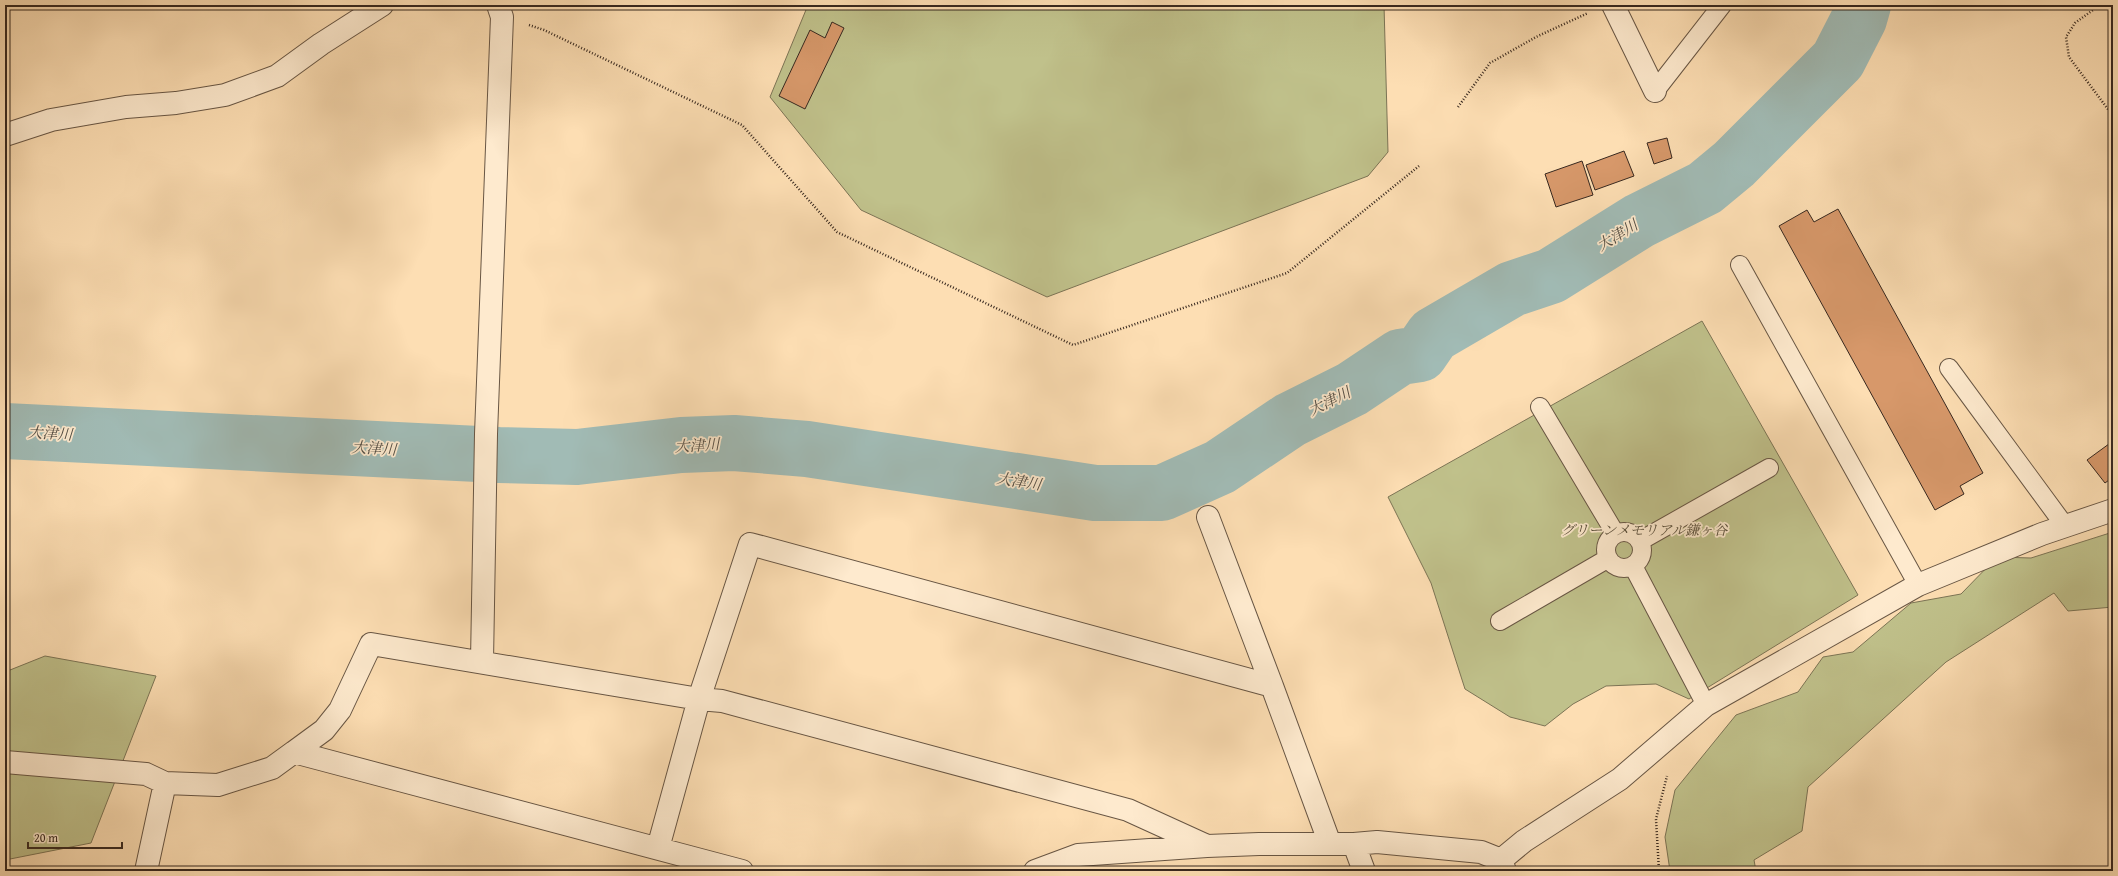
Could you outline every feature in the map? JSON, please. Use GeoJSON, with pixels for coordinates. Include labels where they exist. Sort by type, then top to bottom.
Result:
{"type":"FeatureCollection","features":[{"type":"Feature","properties":{"kind":"street"},"geometry":{"type":"LineString","coordinates":[[5,135],[51,120],[126,107],[176,103],[225,95],[277,76],[320,44],[382,5]]}},
{"type":"Feature","properties":{"kind":"street"},"geometry":{"type":"LineString","coordinates":[[1613,5],[1655,91]]}},
{"type":"Feature","properties":{"kind":"street"},"geometry":{"type":"LineString","coordinates":[[482,661],[486,434],[500,11]]}},
{"type":"Feature","properties":{"kind":"street"},"geometry":{"type":"LineString","coordinates":[[1035,871],[1078,855],[1207,846],[1354,844],[1377,842],[1481,852],[1503,865],[1524,840],[1620,779],[1706,705],[1918,586],[2065,526],[2113,510]]}},
{"type":"Feature","properties":{"kind":"street"},"geometry":{"type":"LineString","coordinates":[[1208,517],[1330,844]]}},
{"type":"Feature","properties":{"kind":"street"},"geometry":{"type":"LineString","coordinates":[[658,848],[699,699],[750,544],[1272,686]]}},
{"type":"Feature","properties":{"kind":"street"},"geometry":{"type":"LineString","coordinates":[[5,762],[146,774],[165,783],[218,784],[272,768],[324,730],[340,710],[371,644],[482,661],[699,699],[722,701],[1128,810],[1207,846]]}},
{"type":"Feature","properties":{"kind":"street"},"geometry":{"type":"LineString","coordinates":[[294,752],[742,871]]}},
{"type":"Feature","properties":{"kind":"street"},"geometry":{"type":"LineString","coordinates":[[147,871],[165,783]]}},
{"type":"Feature","properties":{"kind":"street"},"geometry":{"type":"LineString","coordinates":[[1354,844],[1364,871]]}},
{"type":"Feature","properties":{"kind":"lane"},"geometry":{"type":"LineString","coordinates":[[1655,91],[1722,5]]}},
{"type":"Feature","properties":{"kind":"lane"},"geometry":{"type":"LineString","coordinates":[[1740,265],[1918,586]]}},
{"type":"Feature","properties":{"kind":"lane"},"geometry":{"type":"LineString","coordinates":[[1949,368],[2065,526]]}},
{"type":"Feature","properties":{"kind":"lane"},"geometry":{"type":"LineString","coordinates":[[1540,407],[1615,533]]}},
{"type":"Feature","properties":{"kind":"lane"},"geometry":{"type":"LineString","coordinates":[[1640,541],[1769,468]]}},
{"type":"Feature","properties":{"kind":"lane"},"geometry":{"type":"LineString","coordinates":[[1624,531],[1634,534],[1640,541],[1642,550],[1640,559],[1633,566],[1619,567],[1614,565],[1608,559],[1605,549],[1608,540],[1615,533],[1624,531]]}},
{"type":"Feature","properties":{"kind":"lane"},"geometry":{"type":"LineString","coordinates":[[1500,621],[1608,559]]}},
{"type":"Feature","properties":{"kind":"lane"},"geometry":{"type":"LineString","coordinates":[[1633,566],[1706,705]]}},
{"type":"Feature","properties":{"kind":"path"},"geometry":{"type":"LineString","coordinates":[[2100,5],[2075,23],[2066,37],[2069,57],[2113,116]]}},
{"type":"Feature","properties":{"kind":"path"},"geometry":{"type":"LineString","coordinates":[[500,11],[544,30],[742,125],[837,232],[1073,345],[1287,273],[1419,166]]}},
{"type":"Feature","properties":{"kind":"path"},"geometry":{"type":"LineString","coordinates":[[1458,107],[1490,63],[1536,37],[1591,12]]}},
{"type":"Feature","properties":{"kind":"path"},"geometry":{"type":"LineString","coordinates":[[1653,750],[1668,774],[1656,819],[1658,871]]}},
{"type":"Feature","properties":{"kind":"green space"},"geometry":{"type":"Polygon","coordinates":[[[808,5],[1384,5],[1388,152],[1368,176],[1047,297],[861,210],[770,97],[808,5]]]}},
{"type":"Feature","properties":{"kind":"green space","name":"グリーンメモリアル鎌ヶ谷"},"geometry":{"type":"Polygon","coordinates":[[[1702,321],[1858,595],[1689,699],[1656,684],[1606,686],[1573,704],[1545,726],[1510,717],[1465,689],[1431,583],[1388,497],[1702,321]]]}},
{"type":"Feature","properties":{"kind":"green space"},"geometry":{"type":"Polygon","coordinates":[[[2113,532],[2113,607],[2068,611],[2054,593],[1946,662],[1808,787],[1802,831],[1754,860],[1756,871],[1670,871],[1665,837],[1675,790],[1736,715],[1798,692],[1823,657],[1853,652],[1911,603],[1961,594],[1997,557],[2031,558],[2113,532]]]}},
{"type":"Feature","properties":{"kind":"green space"},"geometry":{"type":"Polygon","coordinates":[[[45,656],[156,676],[91,843],[5,860],[5,672],[45,656]]]}},
{"type":"Feature","properties":{"kind":"building"},"geometry":{"type":"Polygon","coordinates":[[[832,22],[844,28],[805,109],[779,96],[810,30],[825,38],[832,22]]]}},
{"type":"Feature","properties":{"kind":"building"},"geometry":{"type":"Polygon","coordinates":[[[1667,138],[1672,158],[1654,164],[1647,143],[1667,138]]]}},
{"type":"Feature","properties":{"kind":"building"},"geometry":{"type":"Polygon","coordinates":[[[1624,151],[1634,176],[1595,190],[1586,165],[1624,151]]]}},
{"type":"Feature","properties":{"kind":"building"},"geometry":{"type":"Polygon","coordinates":[[[1582,161],[1593,195],[1556,207],[1545,174],[1582,161]]]}},
{"type":"Feature","properties":{"kind":"building"},"geometry":{"type":"Polygon","coordinates":[[[1838,209],[1983,473],[1960,486],[1964,494],[1935,510],[1779,226],[1807,210],[1814,222],[1838,209]]]}},
{"type":"Feature","properties":{"kind":"building"},"geometry":{"type":"Polygon","coordinates":[[[2113,441],[2113,477],[2105,483],[2087,460],[2113,441]]]}},
{"type":"Feature","properties":{"kind":"waterway","name":"大津川"},"geometry":{"type":"LineString","coordinates":[[5,431],[499,455],[577,457],[681,445],[734,443],[807,449],[1095,493],[1162,493],[1220,467],[1290,420],[1352,389],[1400,357],[1420,354],[1433,335],[1512,289],[1551,276],[1639,221],[1705,188],[1734,164],[1838,60],[1859,19],[1863,5]]}}]}
